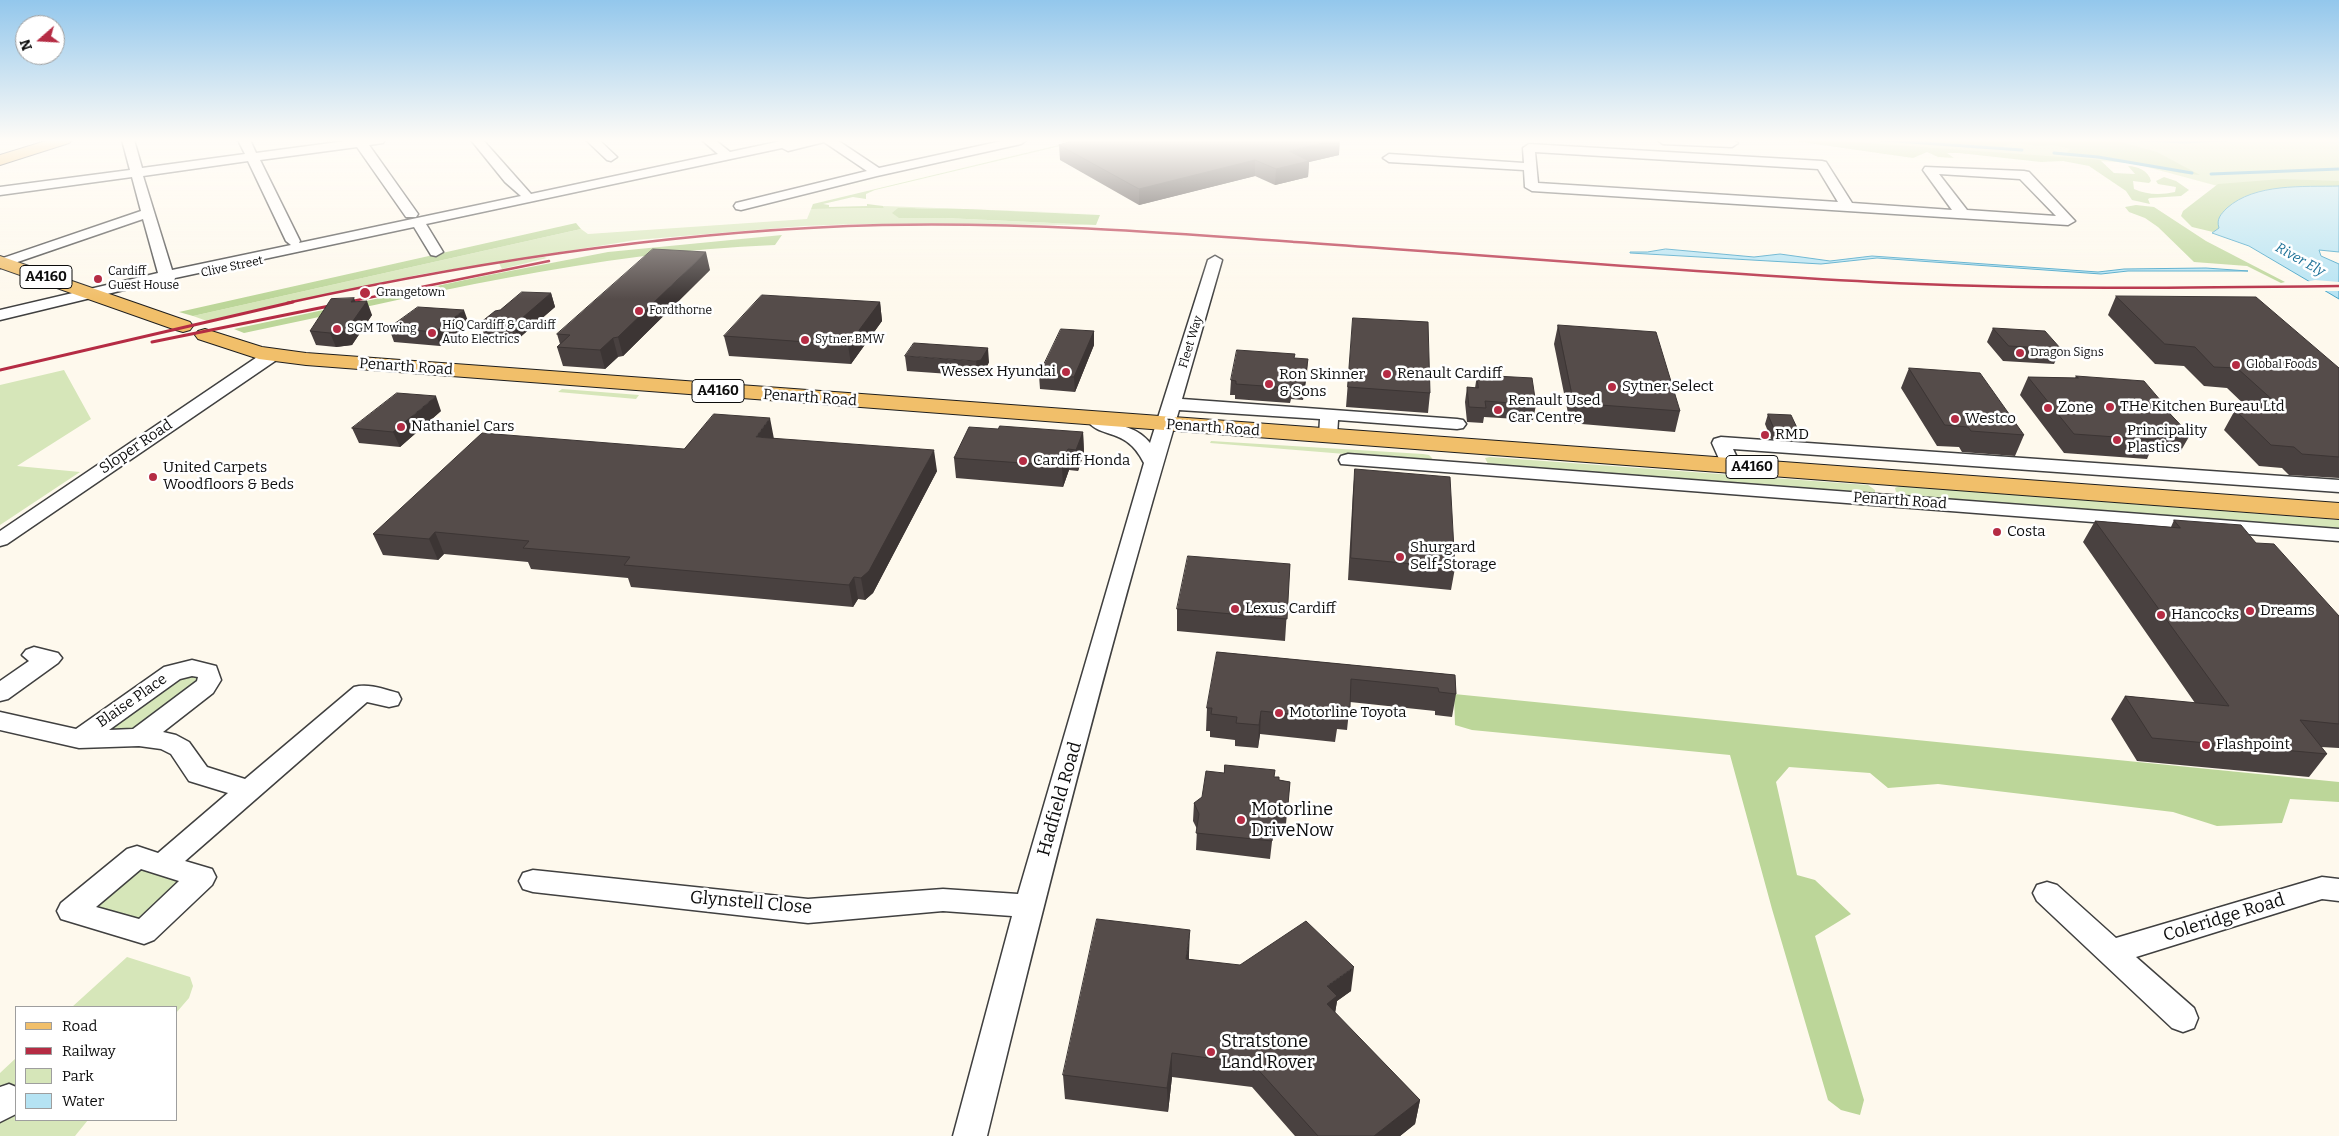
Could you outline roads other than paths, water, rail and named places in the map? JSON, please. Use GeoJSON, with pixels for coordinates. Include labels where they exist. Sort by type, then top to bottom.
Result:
{"type":"FeatureCollection","features":[{"type":"Feature","properties":{"kind":"main road","name":"Penarth Road"},"geometry":{"type":"LineString","coordinates":[[1,263],[272,356],[550,379],[1094,419],[1168,414],[1328,425],[1459,446],[2339,511]]}},
{"type":"Feature","properties":{"kind":"street"},"geometry":{"type":"LineString","coordinates":[[142,193],[168,278]]}},
{"type":"Feature","properties":{"kind":"street"},"geometry":{"type":"LineString","coordinates":[[270,193],[296,247]]}},
{"type":"Feature","properties":{"kind":"street"},"geometry":{"type":"LineString","coordinates":[[397,193],[436,252]]}},
{"type":"Feature","properties":{"kind":"street","name":"Clive Street"},"geometry":{"type":"LineString","coordinates":[[0,315],[114,292],[296,247],[548,193]]}},
{"type":"Feature","properties":{"kind":"street","name":"Clive Street"},"geometry":{"type":"LineString","coordinates":[[417,221],[556,193]]}},
{"type":"Feature","properties":{"kind":"street"},"geometry":{"type":"LineString","coordinates":[[741,206],[793,193]]}},
{"type":"Feature","properties":{"kind":"street"},"geometry":{"type":"LineString","coordinates":[[1638,193],[2068,221],[2041,193]]}},
{"type":"Feature","properties":{"kind":"street"},"geometry":{"type":"LineString","coordinates":[[1839,193],[1848,207]]}},
{"type":"Feature","properties":{"kind":"street"},"geometry":{"type":"LineString","coordinates":[[1946,193],[1963,215]]}},
{"type":"Feature","properties":{"kind":"street"},"geometry":{"type":"LineString","coordinates":[[1,263],[147,213]]}},
{"type":"Feature","properties":{"kind":"street","name":"Fleet Way"},"geometry":{"type":"LineString","coordinates":[[1168,414],[1214,260]]}},
{"type":"Feature","properties":{"kind":"street","name":"Sloper Road"},"geometry":{"type":"LineString","coordinates":[[0,540],[272,356]]}},
{"type":"Feature","properties":{"kind":"street","name":"Hadfield Road"},"geometry":{"type":"LineString","coordinates":[[970,1136],[1029,906],[1168,414]]}},
{"type":"Feature","properties":{"kind":"street"},"geometry":{"type":"LineString","coordinates":[[1094,419],[1103,427],[1124,431],[1136,439],[1145,446],[1154,463]]}},
{"type":"Feature","properties":{"kind":"street"},"geometry":{"type":"LineString","coordinates":[[1731,466],[1721,443],[2173,476],[2339,486]]}},
{"type":"Feature","properties":{"kind":"street","name":"Penarth Road"},"geometry":{"type":"LineString","coordinates":[[1348,460],[1459,446],[1571,478],[1891,500],[2335,538]]}},
{"type":"Feature","properties":{"kind":"street"},"geometry":{"type":"LineString","coordinates":[[2173,476],[2196,500]]}},
{"type":"Feature","properties":{"kind":"street"},"geometry":{"type":"LineString","coordinates":[[1878,477],[1891,500]]}},
{"type":"Feature","properties":{"kind":"street"},"geometry":{"type":"LineString","coordinates":[[0,693],[50,658],[34,655]]}},
{"type":"Feature","properties":{"kind":"street","name":"Blaise Place"},"geometry":{"type":"LineString","coordinates":[[78,739],[172,673],[192,668],[208,672],[210,676],[209,681],[205,687],[139,737]]}},
{"type":"Feature","properties":{"kind":"street"},"geometry":{"type":"LineString","coordinates":[[163,864],[362,693],[388,699]]}},
{"type":"Feature","properties":{"kind":"street"},"geometry":{"type":"LineString","coordinates":[[0,703],[0,708]]}},
{"type":"Feature","properties":{"kind":"street","name":"Blaise Place"},"geometry":{"type":"LineString","coordinates":[[0,722],[78,739],[105,741],[139,737],[167,741],[180,748],[198,774],[248,790]]}},
{"type":"Feature","properties":{"kind":"street","name":"Glynstell Close"},"geometry":{"type":"LineString","coordinates":[[533,881],[808,911],[875,904],[943,900],[1029,906]]}},
{"type":"Feature","properties":{"kind":"street","name":"Coleridge Road"},"geometry":{"type":"LineString","coordinates":[[2110,952],[2322,888],[2339,890]]}},
{"type":"Feature","properties":{"kind":"street"},"geometry":{"type":"LineString","coordinates":[[2047,893],[2183,1018]]}},
{"type":"Feature","properties":{"kind":"water","name":"River Ely"},"geometry":{"type":"Polygon","coordinates":[[[2339,193],[2339,252],[2319,250],[2321,256],[2339,264],[2339,299],[2249,246],[2212,233],[2219,228],[2219,219],[2227,208],[2251,194],[2339,193]]]}},
{"type":"Feature","properties":{"kind":"water"},"geometry":{"type":"Polygon","coordinates":[[[1666,249],[1754,257],[1780,254],[1830,261],[1872,256],[2098,272],[2124,269],[2206,268],[2248,271],[2128,271],[2101,274],[1877,258],[1821,264],[1630,253],[1666,249]]]}},
{"type":"Feature","properties":{"kind":"railway"},"geometry":{"type":"LineString","coordinates":[[287,303],[434,273],[583,250],[732,233],[807,228],[934,224],[1140,231],[1728,273],[1931,285],[2165,288],[2339,286]]}},
{"type":"Feature","properties":{"kind":"railway"},"geometry":{"type":"LineString","coordinates":[[343,303],[549,261]]}},
{"type":"Feature","properties":{"kind":"railway"},"geometry":{"type":"LineString","coordinates":[[0,370],[293,302]]}},
{"type":"Feature","properties":{"kind":"railway"},"geometry":{"type":"LineString","coordinates":[[152,342],[349,302]]}},
{"type":"Feature","properties":{"kind":"place","name":"Cardiff Guest House"},"geometry":{"type":"Point","coordinates":[98,279]}},
{"type":"Feature","properties":{"kind":"place","name":"Grangetown"},"geometry":{"type":"Point","coordinates":[365,293]}},
{"type":"Feature","properties":{"kind":"place","name":"Fordthorne"},"geometry":{"type":"Point","coordinates":[639,311]}},
{"type":"Feature","properties":{"kind":"place","name":"SGM Towing"},"geometry":{"type":"Point","coordinates":[337,329]}},
{"type":"Feature","properties":{"kind":"place","name":"HiQ Cardiff & Cardiff Auto Electrics"},"geometry":{"type":"Point","coordinates":[432,333]}},
{"type":"Feature","properties":{"kind":"place","name":"Sytner BMW"},"geometry":{"type":"Point","coordinates":[805,340]}},
{"type":"Feature","properties":{"kind":"place","name":"Dragon Signs"},"geometry":{"type":"Point","coordinates":[2020,353]}},
{"type":"Feature","properties":{"kind":"place","name":"Global Foods"},"geometry":{"type":"Point","coordinates":[2236,365]}},
{"type":"Feature","properties":{"kind":"place","name":"Wessex Hyundai"},"geometry":{"type":"Point","coordinates":[1066,372]}},
{"type":"Feature","properties":{"kind":"place","name":"Renault Cardiff"},"geometry":{"type":"Point","coordinates":[1387,374]}},
{"type":"Feature","properties":{"kind":"place","name":"Ron Skinner & Sons"},"geometry":{"type":"Point","coordinates":[1269,384]}},
{"type":"Feature","properties":{"kind":"place","name":"Sytner Select"},"geometry":{"type":"Point","coordinates":[1612,387]}},
{"type":"Feature","properties":{"kind":"place","name":"THe Kitchen Bureau Ltd"},"geometry":{"type":"Point","coordinates":[2110,407]}},
{"type":"Feature","properties":{"kind":"place","name":"Zone"},"geometry":{"type":"Point","coordinates":[2048,408]}},
{"type":"Feature","properties":{"kind":"place","name":"Renault Used Car Centre"},"geometry":{"type":"Point","coordinates":[1498,410]}},
{"type":"Feature","properties":{"kind":"place","name":"Westco"},"geometry":{"type":"Point","coordinates":[1955,419]}},
{"type":"Feature","properties":{"kind":"place","name":"Nathaniel Cars"},"geometry":{"type":"Point","coordinates":[401,427]}},
{"type":"Feature","properties":{"kind":"place","name":"RMD"},"geometry":{"type":"Point","coordinates":[1765,435]}},
{"type":"Feature","properties":{"kind":"place","name":"Principality Plastics"},"geometry":{"type":"Point","coordinates":[2117,440]}},
{"type":"Feature","properties":{"kind":"place","name":"Cardiff Honda"},"geometry":{"type":"Point","coordinates":[1023,461]}},
{"type":"Feature","properties":{"kind":"place","name":"United Carpets Woodfloors & Beds"},"geometry":{"type":"Point","coordinates":[153,477]}},
{"type":"Feature","properties":{"kind":"place","name":"Costa"},"geometry":{"type":"Point","coordinates":[1997,532]}},
{"type":"Feature","properties":{"kind":"place","name":"Shurgard Self-Storage"},"geometry":{"type":"Point","coordinates":[1400,557]}},
{"type":"Feature","properties":{"kind":"place","name":"Lexus Cardiff"},"geometry":{"type":"Point","coordinates":[1235,609]}},
{"type":"Feature","properties":{"kind":"place","name":"Dreams"},"geometry":{"type":"Point","coordinates":[2250,611]}},
{"type":"Feature","properties":{"kind":"place","name":"Hancocks"},"geometry":{"type":"Point","coordinates":[2161,615]}},
{"type":"Feature","properties":{"kind":"place","name":"Motorline Toyota"},"geometry":{"type":"Point","coordinates":[1279,713]}},
{"type":"Feature","properties":{"kind":"place","name":"Flashpoint"},"geometry":{"type":"Point","coordinates":[2206,745]}},
{"type":"Feature","properties":{"kind":"place","name":"Motorline DriveNow"},"geometry":{"type":"Point","coordinates":[1241,820]}},
{"type":"Feature","properties":{"kind":"place","name":"Stratstone Land Rover"},"geometry":{"type":"Point","coordinates":[1211,1052]}}]}
